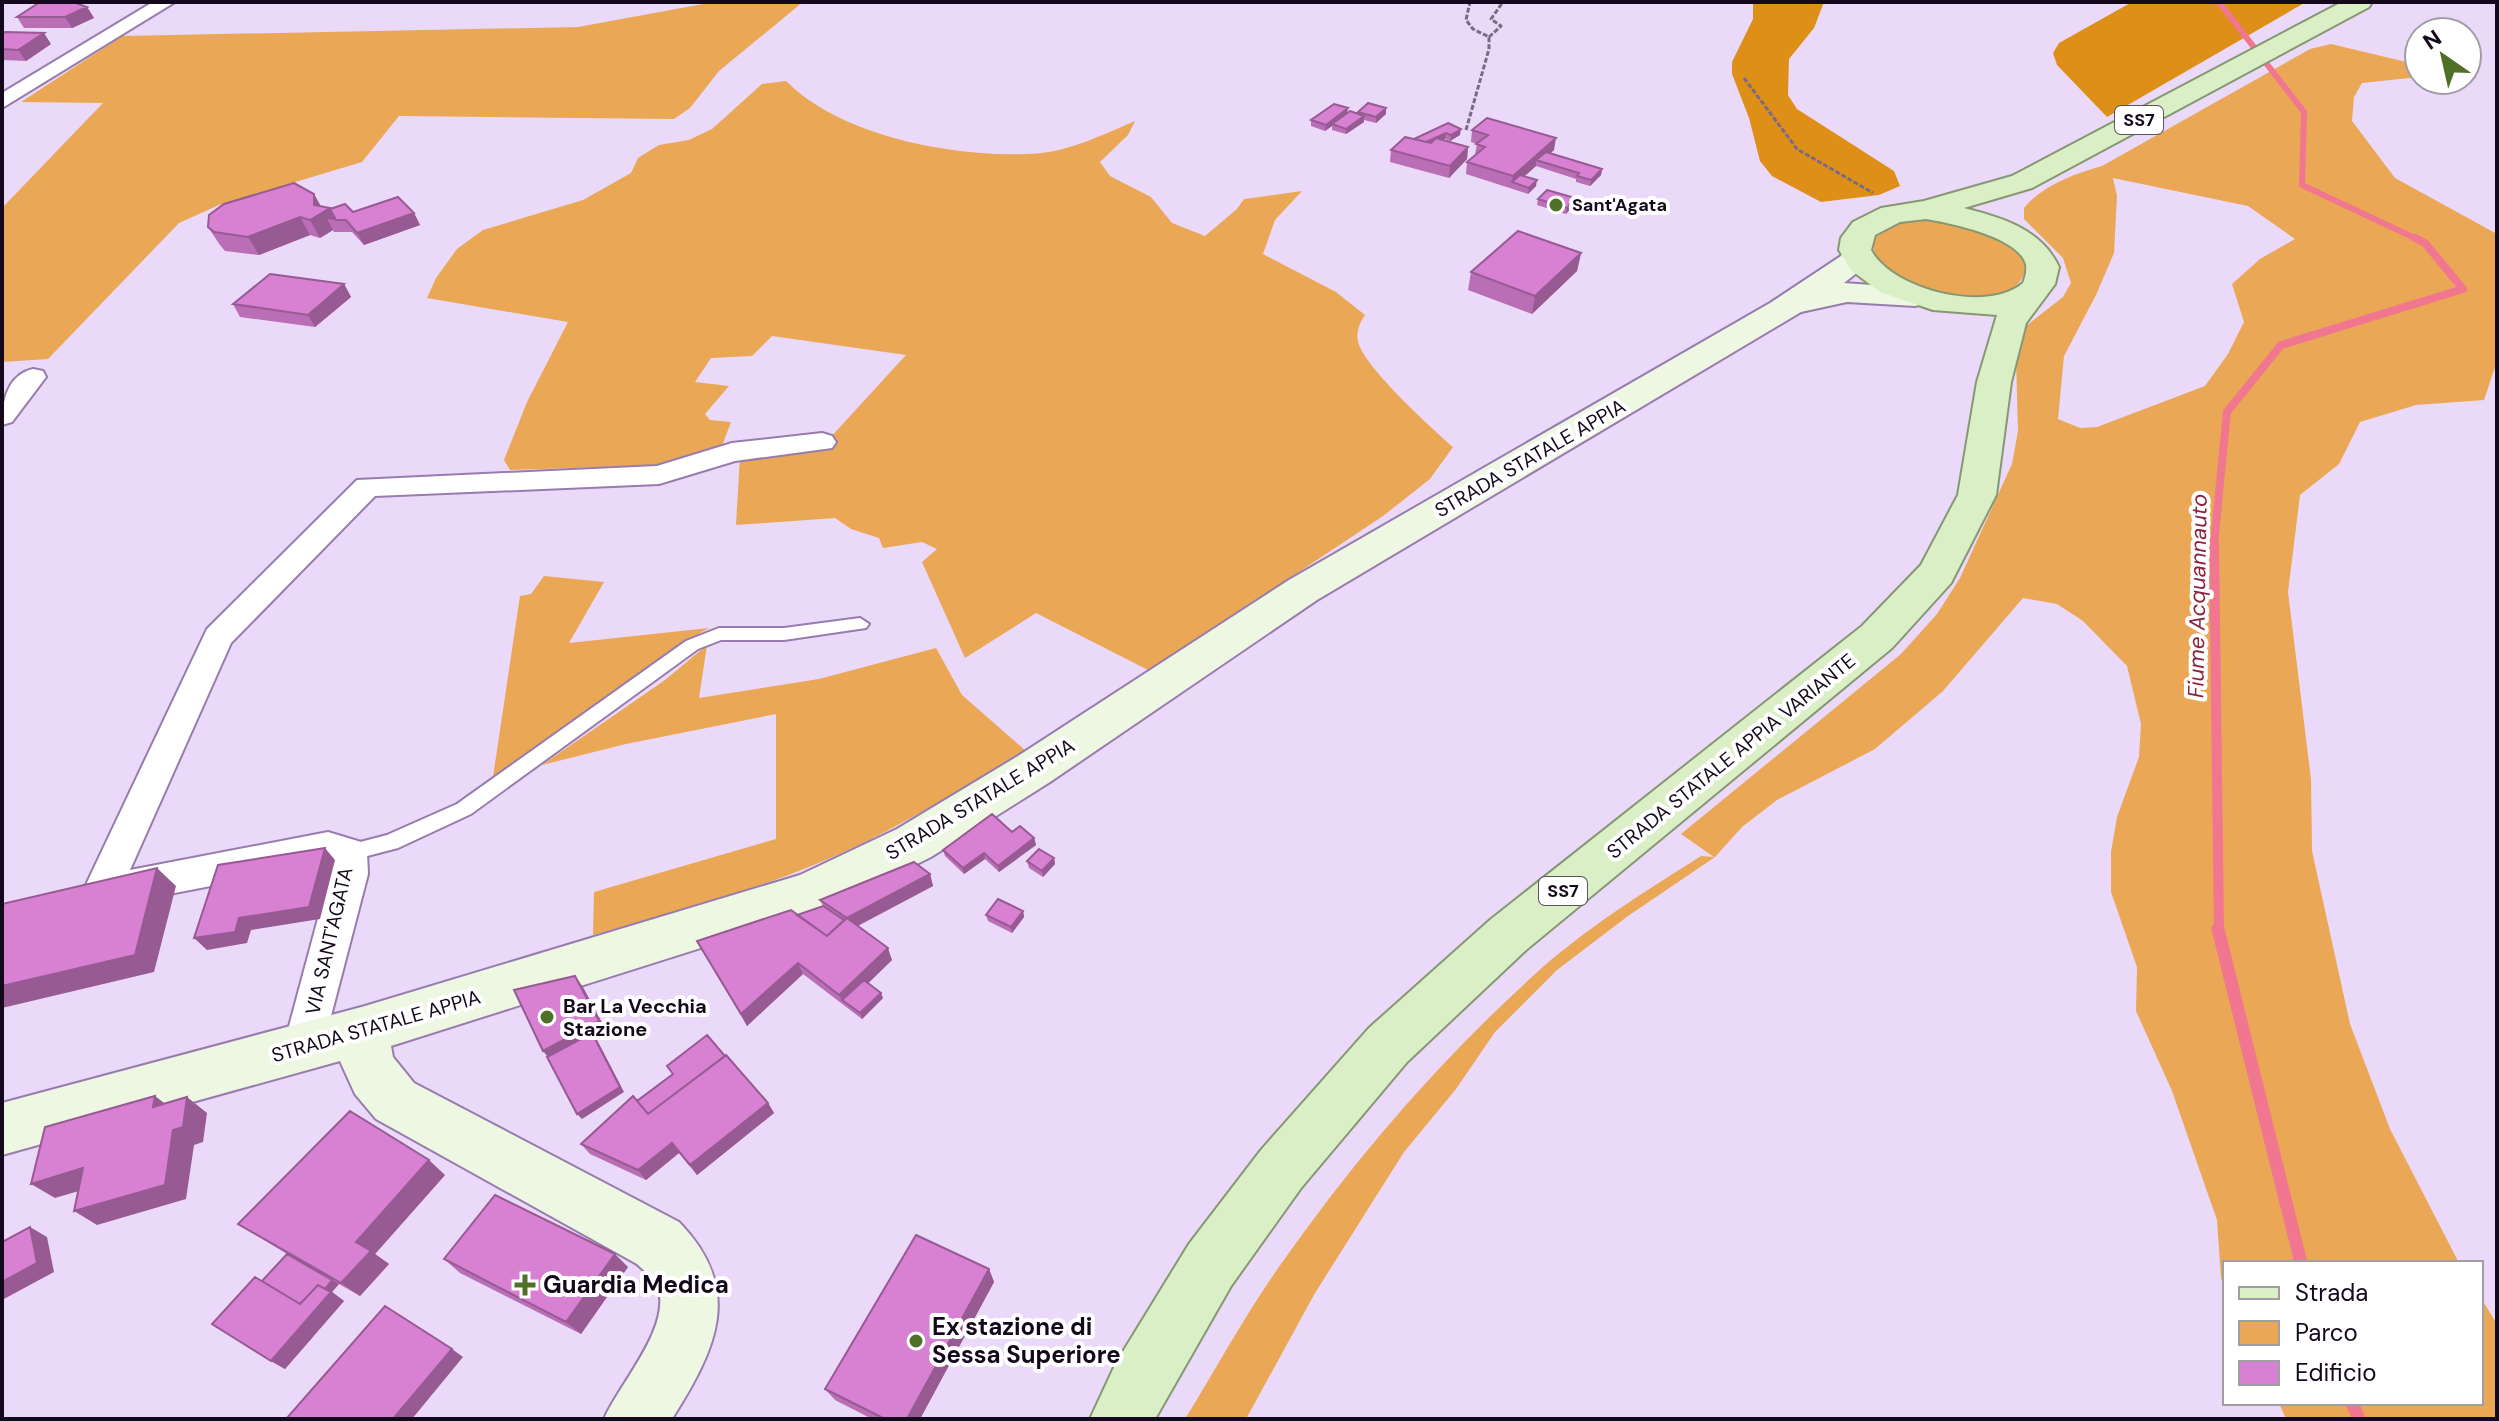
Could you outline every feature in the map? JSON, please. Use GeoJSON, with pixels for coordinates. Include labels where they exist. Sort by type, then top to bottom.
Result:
{"type":"FeatureCollection","features":[{"type":"Feature","properties":{"kind":"main road","name":"STRADA STATALE APPIA"},"geometry":{"type":"LineString","coordinates":[[1915,211],[1969,217],[2009,233],[2039,260],[2043,274],[2038,287],[2025,297],[2001,305],[1970,307],[1925,299],[1877,276],[1857,253],[1855,241],[1860,230],[1870,221],[2022,182],[2360,2]]}},
{"type":"Feature","properties":{"kind":"main road"},"geometry":{"type":"LineString","coordinates":[[2009,233],[2001,210],[2022,182]]}},
{"type":"Feature","properties":{"kind":"main road","name":"STRADA STATALE APPIA VARIANTE"},"geometry":{"type":"LineString","coordinates":[[1122,1419],[1138,1385],[1210,1265],[1281,1169],[1388,1045],[1508,935],[1822,685],[1877,637],[1937,573],[1977,495],[1994,382],[2009,323],[2025,297]]}},
{"type":"Feature","properties":{"kind":"main road","name":"STRADA STATALE APPIA VARIANTE"},"geometry":{"type":"LineString","coordinates":[[1925,299],[1975,328],[1994,382]]}},
{"type":"Feature","properties":{"kind":"street"},"geometry":{"type":"LineString","coordinates":[[2,102],[166,2]]}},
{"type":"Feature","properties":{"kind":"street"},"geometry":{"type":"LineString","coordinates":[[18,71],[49,72]]}},
{"type":"Feature","properties":{"kind":"street","name":"STRADA STATALE APPIA"},"geometry":{"type":"LineString","coordinates":[[2,1129],[100,1106],[365,1030],[813,892],[914,843],[1034,769],[1303,590],[1782,310],[1857,260],[1857,253]]}},
{"type":"Feature","properties":{"kind":"street","name":"STRADA STATALE APPIA"},"geometry":{"type":"LineString","coordinates":[[1782,310],[1847,292],[1925,299]]}},
{"type":"Feature","properties":{"kind":"street"},"geometry":{"type":"LineString","coordinates":[[2,416],[33,377]]}},
{"type":"Feature","properties":{"kind":"street","name":"VIA SANT'AGATA"},"geometry":{"type":"LineString","coordinates":[[305,1045],[349,874],[348,853],[328,847],[88,895],[218,637],[367,487],[659,475],[732,452],[822,442]]}},
{"type":"Feature","properties":{"kind":"street"},"geometry":{"type":"LineString","coordinates":[[365,1030],[363,1055],[369,1070],[395,1101],[658,1243],[678,1262],[689,1288],[685,1335],[636,1419]]}},
{"type":"Feature","properties":{"kind":"lane"},"geometry":{"type":"LineString","coordinates":[[348,853],[391,842],[464,809],[692,645],[719,634],[784,634],[860,624]]}},
{"type":"Feature","properties":{"kind":"path"},"geometry":{"type":"LineString","coordinates":[[1470,2],[1466,20],[1473,29],[1489,37]]}},
{"type":"Feature","properties":{"kind":"path"},"geometry":{"type":"LineString","coordinates":[[1489,37],[1501,26],[1491,19],[1503,2]]}},
{"type":"Feature","properties":{"kind":"path"},"geometry":{"type":"LineString","coordinates":[[1466,130],[1466,118],[1490,53],[1489,37]]}},
{"type":"Feature","properties":{"kind":"path"},"geometry":{"type":"LineString","coordinates":[[1744,78],[1797,149],[1915,211]]}},
{"type":"Feature","properties":{"kind":"green space"},"geometry":{"type":"Polygon","coordinates":[[[714,2],[803,2],[719,71],[690,108],[674,119],[399,116],[362,162],[219,205],[179,223],[48,359],[2,362],[2,208],[103,103],[21,102],[122,36],[578,27],[714,2]]]}},
{"type":"Feature","properties":{"kind":"green space"},"geometry":{"type":"Polygon","coordinates":[[[2331,44],[2403,61],[2403,79],[2362,83],[2354,97],[2352,121],[2395,178],[2497,234],[2497,361],[2484,400],[2416,405],[2360,422],[2339,464],[2300,495],[2288,592],[2311,779],[2312,851],[2350,1024],[2390,1129],[2458,1261],[2223,1261],[2223,1284],[2217,1220],[2172,1091],[2136,1011],[2137,967],[2111,892],[2111,852],[2117,817],[2139,757],[2141,724],[2127,666],[2083,621],[2057,604],[2023,598],[1943,691],[1875,749],[1777,800],[1742,827],[1715,857],[1628,916],[1557,970],[1495,1032],[1456,1089],[1404,1152],[1315,1293],[1246,1419],[1185,1419],[1281,1264],[1368,1149],[1431,1077],[1498,1009],[1573,943],[1614,912],[1701,856],[1714,857],[1681,834],[1901,654],[1937,614],[1960,578],[2012,464],[2018,431],[2016,359],[2022,329],[2063,297],[2071,283],[2063,258],[2024,219],[2024,208],[2050,187],[2102,166],[2310,49],[2331,44]],[[2113,178],[2117,196],[2114,253],[2064,356],[2058,419],[2080,428],[2097,427],[2205,386],[2228,354],[2244,322],[2232,284],[2260,259],[2295,239],[2248,206],[2113,178]]]}},
{"type":"Feature","properties":{"kind":"green space"},"geometry":{"type":"Polygon","coordinates":[[[786,81],[809,100],[868,129],[900,140],[967,152],[1043,153],[1084,142],[1135,121],[1128,135],[1100,162],[1110,176],[1151,197],[1172,223],[1205,236],[1237,209],[1244,199],[1302,191],[1275,220],[1263,254],[1336,292],[1365,315],[1357,337],[1365,356],[1401,398],[1453,447],[1430,479],[1383,516],[1150,671],[1036,613],[965,658],[922,562],[937,549],[922,542],[883,548],[879,538],[851,529],[835,518],[736,525],[740,456],[818,451],[906,355],[772,336],[752,356],[711,358],[695,382],[729,386],[705,414],[710,420],[731,422],[722,446],[661,465],[510,470],[504,460],[527,402],[568,322],[427,298],[436,278],[457,249],[483,230],[583,200],[631,173],[638,158],[659,145],[689,140],[712,129],[762,84],[786,81]]]}},
{"type":"Feature","properties":{"kind":"green space"},"geometry":{"type":"Polygon","coordinates":[[[1912,219],[1955,222],[1989,234],[2021,258],[2024,268],[2022,278],[2013,288],[1982,297],[1946,294],[1901,279],[1874,254],[1874,246],[1884,229],[1912,219]]]}},
{"type":"Feature","properties":{"kind":"green space"},"geometry":{"type":"Polygon","coordinates":[[[544,576],[604,582],[569,643],[709,628],[653,663],[493,777],[520,596],[531,594],[544,576]]]}},
{"type":"Feature","properties":{"kind":"green space"},"geometry":{"type":"Polygon","coordinates":[[[707,645],[699,698],[819,679],[936,648],[962,695],[1027,752],[838,855],[735,894],[593,935],[594,892],[776,839],[776,714],[626,744],[542,765],[665,680],[707,645]]]}},
{"type":"Feature","properties":{"kind":"green space"},"geometry":{"type":"Polygon","coordinates":[[[2483,1301],[2497,1324],[2497,1419],[2286,1419],[2280,1405],[2483,1405],[2483,1301]]]}},
{"type":"Feature","properties":{"kind":"shaded area"},"geometry":{"type":"Polygon","coordinates":[[[1753,2],[1824,2],[1814,28],[1789,59],[1788,95],[1797,109],[1894,171],[1900,186],[1879,195],[1821,202],[1772,176],[1760,161],[1749,118],[1732,74],[1732,62],[1753,19],[1753,2]]]}},
{"type":"Feature","properties":{"kind":"shaded area"},"geometry":{"type":"Polygon","coordinates":[[[2132,2],[2306,2],[2107,117],[2057,65],[2053,53],[2059,43],[2132,2]]]}},
{"type":"Feature","properties":{"kind":"building"},"geometry":{"type":"Polygon","coordinates":[[[40,2],[73,2],[87,7],[65,17],[17,17],[40,2]]]}},
{"type":"Feature","properties":{"kind":"building"},"geometry":{"type":"Polygon","coordinates":[[[44,33],[18,50],[2,49],[2,34],[44,33]]]}},
{"type":"Feature","properties":{"kind":"building"},"geometry":{"type":"Polygon","coordinates":[[[1368,103],[1386,108],[1376,117],[1358,112],[1368,103]]]}},
{"type":"Feature","properties":{"kind":"building"},"geometry":{"type":"Polygon","coordinates":[[[1334,104],[1348,108],[1326,125],[1311,120],[1334,104]]]}},
{"type":"Feature","properties":{"kind":"building"},"geometry":{"type":"Polygon","coordinates":[[[1350,111],[1364,116],[1346,129],[1332,124],[1350,111]]]}},
{"type":"Feature","properties":{"kind":"building"},"geometry":{"type":"Polygon","coordinates":[[[1487,118],[1556,138],[1513,176],[1467,162],[1485,147],[1476,144],[1488,135],[1472,130],[1487,118]]]}},
{"type":"Feature","properties":{"kind":"building"},"geometry":{"type":"Polygon","coordinates":[[[1448,123],[1461,129],[1426,142],[1414,139],[1448,123]]]}},
{"type":"Feature","properties":{"kind":"building"},"geometry":{"type":"Polygon","coordinates":[[[1405,137],[1431,143],[1436,138],[1468,147],[1450,166],[1391,150],[1405,137]]]}},
{"type":"Feature","properties":{"kind":"building"},"geometry":{"type":"Polygon","coordinates":[[[1546,152],[1602,169],[1591,180],[1577,176],[1579,173],[1536,160],[1546,152]]]}},
{"type":"Feature","properties":{"kind":"building"},"geometry":{"type":"Polygon","coordinates":[[[1520,175],[1537,180],[1529,188],[1512,182],[1520,175]]]}},
{"type":"Feature","properties":{"kind":"building"},"geometry":{"type":"Polygon","coordinates":[[[294,183],[314,194],[314,205],[330,208],[310,220],[300,217],[248,237],[214,232],[208,227],[209,215],[224,204],[294,183]]]}},
{"type":"Feature","properties":{"kind":"building"},"geometry":{"type":"Polygon","coordinates":[[[1547,190],[1575,198],[1567,208],[1538,199],[1547,190]]]}},
{"type":"Feature","properties":{"kind":"building"},"geometry":{"type":"Polygon","coordinates":[[[398,197],[414,213],[357,233],[346,220],[336,220],[330,209],[345,204],[353,212],[398,197]]]}},
{"type":"Feature","properties":{"kind":"building"},"geometry":{"type":"Polygon","coordinates":[[[1518,231],[1581,253],[1535,296],[1471,272],[1518,231]]]}},
{"type":"Feature","properties":{"kind":"building"},"geometry":{"type":"Polygon","coordinates":[[[270,274],[344,284],[308,315],[233,304],[270,274]]]}},
{"type":"Feature","properties":{"kind":"building"},"geometry":{"type":"Polygon","coordinates":[[[992,814],[1012,832],[1020,826],[1034,838],[998,866],[984,853],[963,868],[943,850],[992,814]]]}},
{"type":"Feature","properties":{"kind":"building"},"geometry":{"type":"Polygon","coordinates":[[[325,848],[309,907],[239,918],[235,932],[194,938],[218,865],[325,848]]]}},
{"type":"Feature","properties":{"kind":"building"},"geometry":{"type":"Polygon","coordinates":[[[1039,849],[1054,858],[1042,871],[1027,861],[1039,849]]]}},
{"type":"Feature","properties":{"kind":"building"},"geometry":{"type":"Polygon","coordinates":[[[914,862],[930,874],[847,918],[820,900],[914,862]]]}},
{"type":"Feature","properties":{"kind":"building"},"geometry":{"type":"Polygon","coordinates":[[[157,868],[135,955],[2,986],[2,904],[157,868]]]}},
{"type":"Feature","properties":{"kind":"building"},"geometry":{"type":"Polygon","coordinates":[[[998,899],[1023,911],[1011,927],[986,915],[998,899]]]}},
{"type":"Feature","properties":{"kind":"building"},"geometry":{"type":"Polygon","coordinates":[[[823,906],[844,920],[827,936],[797,915],[823,906]]]}},
{"type":"Feature","properties":{"kind":"building"},"geometry":{"type":"Polygon","coordinates":[[[791,910],[827,936],[847,918],[888,948],[839,995],[798,963],[741,1014],[697,941],[791,910]]]}},
{"type":"Feature","properties":{"kind":"building"},"geometry":{"type":"Polygon","coordinates":[[[575,976],[599,1021],[543,1051],[514,990],[575,976]]]}},
{"type":"Feature","properties":{"kind":"building"},"geometry":{"type":"Polygon","coordinates":[[[864,980],[881,993],[860,1013],[842,1000],[864,980]]]}},
{"type":"Feature","properties":{"kind":"building"},"geometry":{"type":"Polygon","coordinates":[[[592,1033],[620,1087],[577,1114],[547,1057],[592,1033]]]}},
{"type":"Feature","properties":{"kind":"building"},"geometry":{"type":"Polygon","coordinates":[[[707,1035],[725,1056],[648,1114],[637,1101],[673,1074],[667,1066],[707,1035]]]}},
{"type":"Feature","properties":{"kind":"building"},"geometry":{"type":"Polygon","coordinates":[[[726,1055],[768,1103],[690,1165],[672,1143],[638,1170],[581,1144],[633,1096],[648,1114],[726,1055]]]}},
{"type":"Feature","properties":{"kind":"building"},"geometry":{"type":"Polygon","coordinates":[[[155,1096],[153,1107],[187,1097],[183,1127],[173,1130],[165,1185],[74,1211],[83,1168],[31,1184],[45,1127],[155,1096]]]}},
{"type":"Feature","properties":{"kind":"building"},"geometry":{"type":"Polygon","coordinates":[[[350,1111],[429,1160],[356,1242],[371,1251],[341,1283],[238,1224],[350,1111]]]}},
{"type":"Feature","properties":{"kind":"building"},"geometry":{"type":"Polygon","coordinates":[[[495,1195],[615,1254],[566,1322],[444,1259],[495,1195]]]}},
{"type":"Feature","properties":{"kind":"building"},"geometry":{"type":"Polygon","coordinates":[[[30,1227],[37,1263],[2,1282],[2,1242],[30,1227]]]}},
{"type":"Feature","properties":{"kind":"building","name":"Ex stazione di Sessa Superiore"},"geometry":{"type":"Polygon","coordinates":[[[916,1235],[989,1269],[907,1419],[885,1419],[825,1389],[916,1235]]]}},
{"type":"Feature","properties":{"kind":"building"},"geometry":{"type":"Polygon","coordinates":[[[287,1254],[332,1280],[325,1289],[318,1285],[300,1304],[262,1281],[287,1254]]]}},
{"type":"Feature","properties":{"kind":"building"},"geometry":{"type":"Polygon","coordinates":[[[255,1277],[300,1304],[318,1285],[331,1292],[271,1361],[212,1324],[255,1277]]]}},
{"type":"Feature","properties":{"kind":"building"},"geometry":{"type":"Polygon","coordinates":[[[385,1306],[452,1349],[393,1419],[286,1419],[385,1306]]]}},
{"type":"Feature","properties":{"kind":"waterway","name":"Fiume Acquannauto"},"geometry":{"type":"LineString","coordinates":[[2219,2],[2304,112],[2302,185],[2419,240]]}},
{"type":"Feature","properties":{"kind":"waterway","name":"Fiume Acquannauto"},"geometry":{"type":"LineString","coordinates":[[2415,238],[2419,240]]}},
{"type":"Feature","properties":{"kind":"waterway","name":"Fiume Acquannauto"},"geometry":{"type":"LineString","coordinates":[[2214,544],[2227,412],[2281,345],[2463,289],[2425,243],[2419,240]]}},
{"type":"Feature","properties":{"kind":"waterway","name":"Fiume Acquannauto"},"geometry":{"type":"LineString","coordinates":[[2214,544],[2219,931]]}},
{"type":"Feature","properties":{"kind":"waterway","name":"Fiume Acquannauto"},"geometry":{"type":"LineString","coordinates":[[2218,929],[2301,1261]]}},
{"type":"Feature","properties":{"kind":"waterway","name":"Fiume Acquannauto"},"geometry":{"type":"LineString","coordinates":[[2353,1405],[2359,1419]]}},
{"type":"Feature","properties":{"kind":"place","name":"Sant'Agata"},"geometry":{"type":"Point","coordinates":[1556,205]}},
{"type":"Feature","properties":{"kind":"place","name":"Bar La Vecchia Stazione"},"geometry":{"type":"Point","coordinates":[547,1017]}},
{"type":"Feature","properties":{"kind":"place","name":"Guardia Medica"},"geometry":{"type":"Point","coordinates":[525,1285]}},
{"type":"Feature","properties":{"kind":"place","name":"Ex stazione di Sessa Superiore"},"geometry":{"type":"Point","coordinates":[916,1341]}}]}
